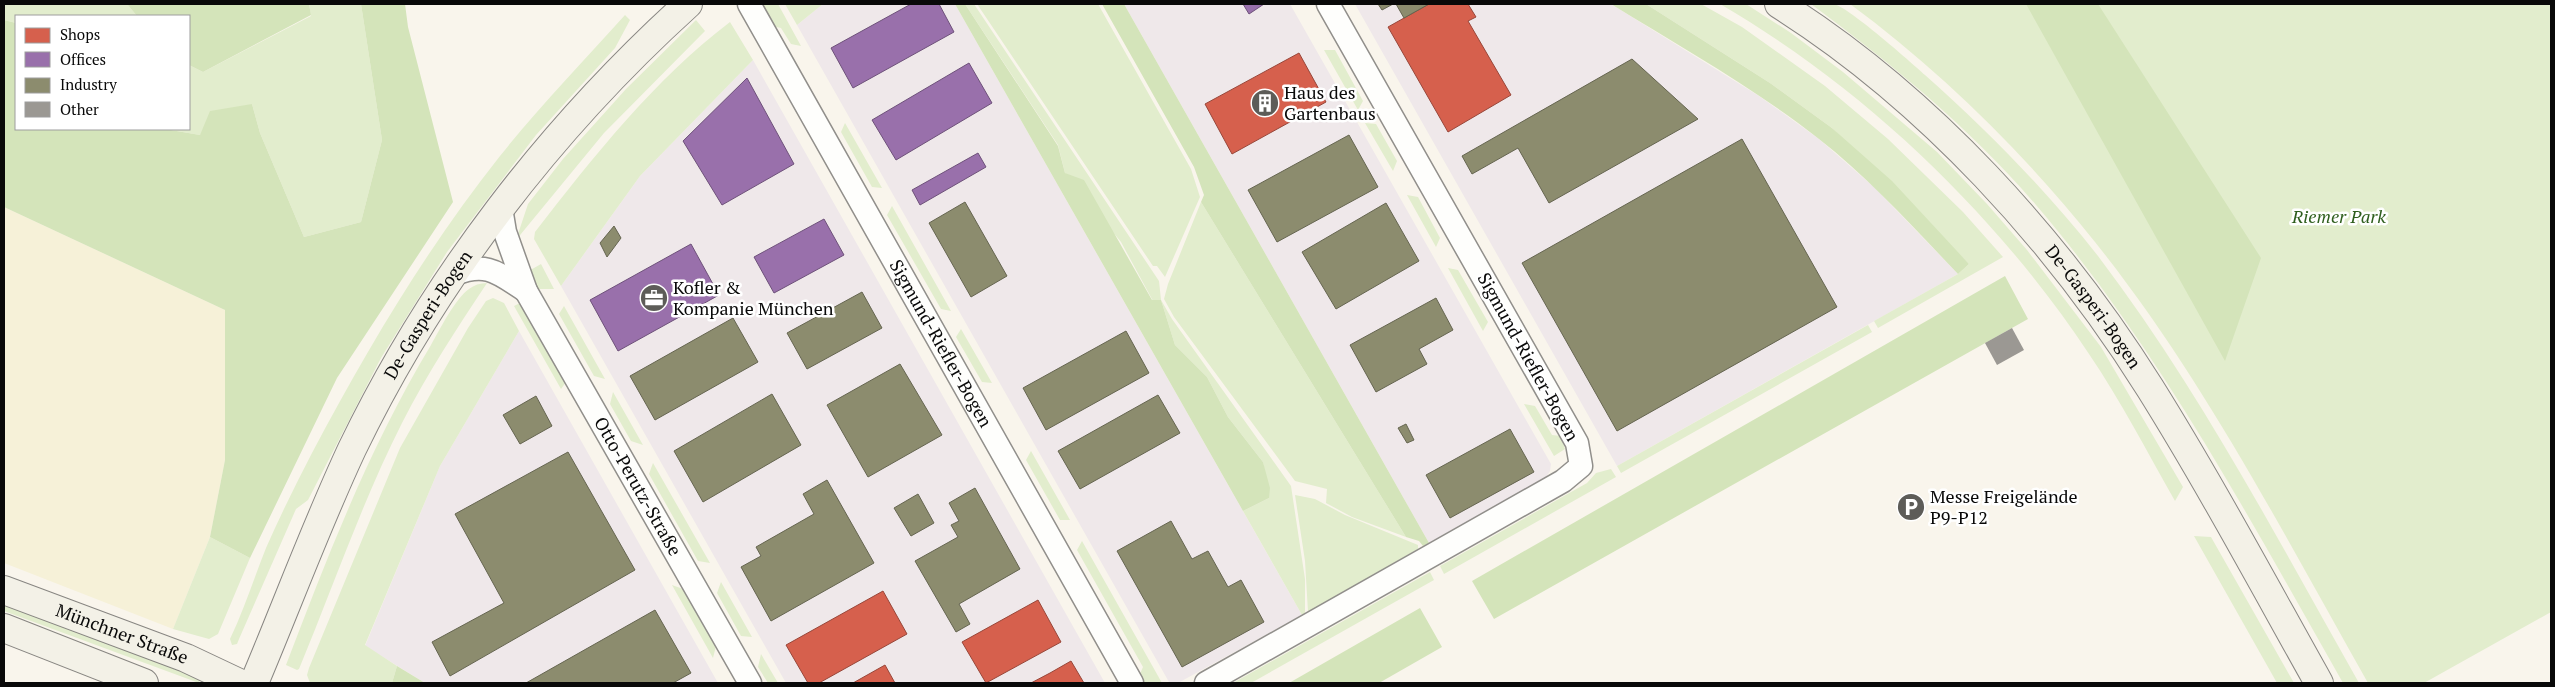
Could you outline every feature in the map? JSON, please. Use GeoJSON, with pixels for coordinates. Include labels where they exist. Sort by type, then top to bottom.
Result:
{"type":"FeatureCollection","features":[{"type":"Feature","properties":{"kind":"main road","name":"De-Gasperi-Bogen"},"geometry":{"type":"LineString","coordinates":[[254,683],[309,546],[352,450],[380,395],[427,315],[501,208],[565,128],[617,70],[688,4]]}},
{"type":"Feature","properties":{"kind":"main road","name":"De-Gasperi-Bogen"},"geometry":{"type":"LineString","coordinates":[[1779,4],[1871,70],[1963,153],[2024,218],[2082,290],[2149,387],[2214,497],[2319,683]]}},
{"type":"Feature","properties":{"kind":"main road","name":"Münchner Straße"},"geometry":{"type":"LineString","coordinates":[[4,590],[186,658],[239,683]]}},
{"type":"Feature","properties":{"kind":"main road","name":"Münchner Straße"},"geometry":{"type":"LineString","coordinates":[[4,628],[144,683]]}},
{"type":"Feature","properties":{"kind":"street","name":"Sigmund-Riefler-Bogen"},"geometry":{"type":"LineString","coordinates":[[749,4],[1132,683]]}},
{"type":"Feature","properties":{"kind":"street","name":"Sigmund-Riefler-Bogen"},"geometry":{"type":"LineString","coordinates":[[1206,683],[1563,481],[1581,466],[1577,443],[1328,4]]}},
{"type":"Feature","properties":{"kind":"street","name":"Otto-Perutz-Straße"},"geometry":{"type":"LineString","coordinates":[[501,208],[504,232],[526,291],[750,683]]}},
{"type":"Feature","properties":{"kind":"street","name":"Otto-Perutz-Straße"},"geometry":{"type":"LineString","coordinates":[[455,274],[471,268],[487,268],[526,291]]}},
{"type":"Feature","properties":{"kind":"shaded area"},"geometry":{"type":"Polygon","coordinates":[[[823,4],[955,4],[1302,615],[1178,683],[1169,682],[797,25],[823,4]]]}},
{"type":"Feature","properties":{"kind":"shaded area"},"geometry":{"type":"Polygon","coordinates":[[[1124,4],[1290,4],[1551,464],[1550,471],[1546,477],[1429,543],[1124,4]]]}},
{"type":"Feature","properties":{"kind":"shaded area"},"geometry":{"type":"Polygon","coordinates":[[[1355,4],[1611,4],[1759,96],[1819,139],[1875,188],[1958,274],[1617,466],[1355,4]]]}},
{"type":"Feature","properties":{"kind":"shaded area"},"geometry":{"type":"Polygon","coordinates":[[[753,60],[1105,683],[786,683],[561,286],[640,176],[753,60]]]}},
{"type":"Feature","properties":{"kind":"shaded area"},"geometry":{"type":"Polygon","coordinates":[[[4,207],[225,310],[225,460],[210,537],[173,629],[4,563],[4,207]]]}},
{"type":"Feature","properties":{"kind":"shaded area"},"geometry":{"type":"Polygon","coordinates":[[[519,331],[718,683],[425,683],[365,646],[440,466],[519,331]]]}},
{"type":"Feature","properties":{"kind":"green space"},"geometry":{"type":"Polygon","coordinates":[[[1831,3],[1841,7],[1907,59],[2016,162],[2098,256],[2170,358],[2203,411],[2267,519],[2359,683],[2343,683],[2201,436],[2163,376],[2081,260],[2011,177],[1957,123],[1871,50],[1811,4],[1831,3]]]}},
{"type":"Feature","properties":{"kind":"green space"},"geometry":{"type":"Polygon","coordinates":[[[4,4],[127,4],[136,15],[15,15],[15,23],[4,20],[4,4]]]}},
{"type":"Feature","properties":{"kind":"green space"},"geometry":{"type":"Polygon","coordinates":[[[127,4],[309,4],[311,15],[203,72],[190,66],[190,15],[136,15],[127,4]]]}},
{"type":"Feature","properties":{"kind":"green space"},"geometry":{"type":"Polygon","coordinates":[[[309,4],[361,4],[382,140],[361,222],[304,237],[260,133],[252,104],[200,135],[171,130],[190,130],[190,66],[203,72],[311,16],[309,4]]]}},
{"type":"Feature","properties":{"kind":"green space"},"geometry":{"type":"Polygon","coordinates":[[[361,4],[405,4],[408,27],[453,202],[337,378],[250,558],[210,537],[225,460],[225,310],[4,207],[4,20],[15,23],[15,130],[171,130],[200,135],[210,111],[252,104],[260,133],[304,237],[361,222],[382,140],[361,4]]]}},
{"type":"Feature","properties":{"kind":"green space"},"geometry":{"type":"Polygon","coordinates":[[[766,4],[778,4],[801,46],[791,44],[781,28],[772,26],[761,7],[766,4]]]}},
{"type":"Feature","properties":{"kind":"green space"},"geometry":{"type":"Polygon","coordinates":[[[785,4],[823,4],[797,25],[785,4]]]}},
{"type":"Feature","properties":{"kind":"green space"},"geometry":{"type":"Polygon","coordinates":[[[955,4],[965,4],[1058,146],[1065,173],[1084,180],[1152,300],[1161,300],[1175,345],[1207,377],[1228,417],[1263,462],[1270,488],[1269,498],[1243,511],[955,4]]]}},
{"type":"Feature","properties":{"kind":"green space"},"geometry":{"type":"Polygon","coordinates":[[[965,4],[974,4],[1159,281],[1161,300],[1153,301],[1121,242],[1065,173],[1058,145],[965,4]]]}},
{"type":"Feature","properties":{"kind":"green space"},"geometry":{"type":"Polygon","coordinates":[[[977,4],[1098,4],[1191,169],[1200,197],[1165,277],[1157,266],[1153,266],[977,4]]]}},
{"type":"Feature","properties":{"kind":"green space"},"geometry":{"type":"Polygon","coordinates":[[[1102,4],[1124,4],[1429,543],[1423,546],[1419,541],[1406,537],[1201,202],[1204,195],[1194,167],[1102,4]]]}},
{"type":"Feature","properties":{"kind":"green space"},"geometry":{"type":"Polygon","coordinates":[[[1611,4],[1646,4],[1770,83],[1832,128],[1892,181],[1969,264],[1958,274],[1874,187],[1819,139],[1743,85],[1611,4]]]}},
{"type":"Feature","properties":{"kind":"green space"},"geometry":{"type":"Polygon","coordinates":[[[1646,4],[1701,4],[1742,27],[1825,86],[1888,139],[1963,212],[2003,257],[1878,328],[1874,321],[1958,274],[1969,264],[1832,128],[1770,83],[1646,4]]]}},
{"type":"Feature","properties":{"kind":"green space"},"geometry":{"type":"Polygon","coordinates":[[[1720,4],[1746,4],[1791,33],[1843,72],[1937,152],[1987,204],[2027,250],[2101,347],[2183,487],[2175,501],[2123,408],[2089,354],[2013,252],[1970,204],[1924,158],[1876,115],[1826,75],[1774,38],[1720,4]]]}},
{"type":"Feature","properties":{"kind":"green space","name":"Riemer Park"},"geometry":{"type":"Polygon","coordinates":[[[1850,4],[2551,4],[2551,612],[2424,683],[2368,683],[2273,513],[2206,401],[2134,294],[2095,242],[2040,177],[1980,115],[1917,57],[1850,4]]]}},
{"type":"Feature","properties":{"kind":"green space"},"geometry":{"type":"Polygon","coordinates":[[[2026,4],[2098,4],[2261,258],[2225,361],[2026,4]]]}},
{"type":"Feature","properties":{"kind":"green space"},"geometry":{"type":"Polygon","coordinates":[[[625,15],[630,20],[615,48],[536,135],[447,252],[381,358],[308,500],[296,509],[237,644],[232,645],[230,639],[266,548],[288,500],[354,376],[399,300],[473,191],[500,156],[625,15]]]}},
{"type":"Feature","properties":{"kind":"green space"},"geometry":{"type":"Polygon","coordinates":[[[696,20],[705,31],[604,133],[516,240],[528,204],[563,159],[626,89],[696,20]]]}},
{"type":"Feature","properties":{"kind":"green space"},"geometry":{"type":"Polygon","coordinates":[[[730,22],[753,60],[640,176],[561,286],[534,239],[535,232],[626,120],[676,68],[730,22]]]}},
{"type":"Feature","properties":{"kind":"green space"},"geometry":{"type":"Polygon","coordinates":[[[1324,50],[1335,50],[1363,101],[1358,110],[1324,50]]]}},
{"type":"Feature","properties":{"kind":"green space"},"geometry":{"type":"Polygon","coordinates":[[[845,123],[882,188],[872,187],[841,132],[845,123]]]}},
{"type":"Feature","properties":{"kind":"green space"},"geometry":{"type":"Polygon","coordinates":[[[1365,123],[1376,124],[1397,161],[1393,171],[1365,123]]]}},
{"type":"Feature","properties":{"kind":"green space"},"geometry":{"type":"Polygon","coordinates":[[[1407,195],[1418,197],[1440,238],[1436,247],[1407,195]]]}},
{"type":"Feature","properties":{"kind":"green space"},"geometry":{"type":"Polygon","coordinates":[[[1201,202],[1406,537],[1352,517],[1326,503],[1327,489],[1295,481],[1174,317],[1164,299],[1168,284],[1201,202]]]}},
{"type":"Feature","properties":{"kind":"green space"},"geometry":{"type":"Polygon","coordinates":[[[892,206],[951,311],[941,309],[887,215],[892,206]]]}},
{"type":"Feature","properties":{"kind":"green space"},"geometry":{"type":"Polygon","coordinates":[[[541,264],[554,289],[537,289],[527,272],[541,264]]]}},
{"type":"Feature","properties":{"kind":"green space"},"geometry":{"type":"Polygon","coordinates":[[[1448,268],[1458,270],[1488,322],[1483,331],[1448,268]]]}},
{"type":"Feature","properties":{"kind":"green space"},"geometry":{"type":"Polygon","coordinates":[[[2005,276],[2028,319],[1494,619],[1472,581],[2005,276]]]}},
{"type":"Feature","properties":{"kind":"green space"},"geometry":{"type":"Polygon","coordinates":[[[487,283],[432,369],[387,453],[299,669],[297,670],[286,665],[351,502],[409,383],[458,300],[473,286],[487,283]]]}},
{"type":"Feature","properties":{"kind":"green space"},"geometry":{"type":"Polygon","coordinates":[[[493,298],[504,303],[519,331],[440,466],[365,645],[397,666],[392,683],[310,683],[307,675],[309,668],[400,448],[468,328],[486,301],[493,298]]]}},
{"type":"Feature","properties":{"kind":"green space"},"geometry":{"type":"Polygon","coordinates":[[[1161,300],[1172,319],[1291,486],[1305,579],[1305,613],[1302,615],[1243,511],[1269,498],[1263,462],[1228,417],[1207,377],[1175,345],[1161,300]]]}},
{"type":"Feature","properties":{"kind":"green space"},"geometry":{"type":"Polygon","coordinates":[[[520,303],[566,382],[561,389],[514,306],[520,303]]]}},
{"type":"Feature","properties":{"kind":"green space"},"geometry":{"type":"Polygon","coordinates":[[[564,306],[605,379],[594,376],[559,314],[564,306]]]}},
{"type":"Feature","properties":{"kind":"green space"},"geometry":{"type":"Polygon","coordinates":[[[1868,325],[1872,332],[1621,473],[1617,466],[1868,325]]]}},
{"type":"Feature","properties":{"kind":"green space"},"geometry":{"type":"Polygon","coordinates":[[[961,329],[992,383],[982,382],[956,337],[961,329]]]}},
{"type":"Feature","properties":{"kind":"green space"},"geometry":{"type":"Polygon","coordinates":[[[613,392],[643,445],[631,441],[610,404],[613,392]]]}},
{"type":"Feature","properties":{"kind":"green space"},"geometry":{"type":"Polygon","coordinates":[[[1524,404],[1535,406],[1552,435],[1561,436],[1565,449],[1554,456],[1524,404]]]}},
{"type":"Feature","properties":{"kind":"green space"},"geometry":{"type":"Polygon","coordinates":[[[1031,451],[1070,520],[1060,520],[1026,460],[1031,451]]]}},
{"type":"Feature","properties":{"kind":"green space"},"geometry":{"type":"Polygon","coordinates":[[[653,463],[710,563],[698,561],[649,474],[653,463]]]}},
{"type":"Feature","properties":{"kind":"green space"},"geometry":{"type":"Polygon","coordinates":[[[1611,469],[1616,477],[1444,574],[1440,566],[1587,483],[1596,473],[1611,469]]]}},
{"type":"Feature","properties":{"kind":"green space"},"geometry":{"type":"Polygon","coordinates":[[[1295,495],[1315,499],[1345,515],[1418,545],[1418,549],[1308,612],[1305,561],[1295,495]]]}},
{"type":"Feature","properties":{"kind":"green space"},"geometry":{"type":"Polygon","coordinates":[[[2194,536],[2211,537],[2294,683],[2277,683],[2194,536]]]}},
{"type":"Feature","properties":{"kind":"green space"},"geometry":{"type":"Polygon","coordinates":[[[210,537],[250,558],[218,634],[209,639],[173,629],[210,537]]]}},
{"type":"Feature","properties":{"kind":"green space"},"geometry":{"type":"Polygon","coordinates":[[[1082,541],[1162,683],[1145,683],[1139,676],[1143,667],[1077,550],[1082,541]]]}},
{"type":"Feature","properties":{"kind":"green space"},"geometry":{"type":"Polygon","coordinates":[[[1430,572],[1434,580],[1251,683],[1233,683],[1430,572]]]}},
{"type":"Feature","properties":{"kind":"green space"},"geometry":{"type":"Polygon","coordinates":[[[721,582],[752,637],[741,636],[717,593],[721,582]]]}},
{"type":"Feature","properties":{"kind":"green space"},"geometry":{"type":"Polygon","coordinates":[[[672,585],[683,589],[716,646],[713,658],[672,585]]]}},
{"type":"Feature","properties":{"kind":"green space"},"geometry":{"type":"Polygon","coordinates":[[[4,603],[201,676],[199,683],[4,611],[4,603]]]}},
{"type":"Feature","properties":{"kind":"green space"},"geometry":{"type":"Polygon","coordinates":[[[1420,608],[1442,647],[1379,683],[1289,683],[1420,608]]]}},
{"type":"Feature","properties":{"kind":"green space"},"geometry":{"type":"Polygon","coordinates":[[[761,654],[778,683],[768,683],[758,667],[761,654]]]}},
{"type":"Feature","properties":{"kind":"green space"},"geometry":{"type":"Polygon","coordinates":[[[397,666],[425,683],[392,683],[397,666]]]}},
{"type":"Feature","properties":{"kind":"building: Shops"},"geometry":{"type":"Polygon","coordinates":[[[1429,4],[1468,4],[1476,17],[1468,21],[1511,95],[1448,132],[1388,27],[1429,4]]]}},
{"type":"Feature","properties":{"kind":"building: Shops","name":"Haus des Gartenbaus"},"geometry":{"type":"Polygon","coordinates":[[[1299,53],[1326,102],[1232,154],[1205,104],[1299,53]]]}},
{"type":"Feature","properties":{"kind":"building: Shops"},"geometry":{"type":"Polygon","coordinates":[[[883,591],[907,634],[819,683],[808,683],[786,645],[883,591]]]}},
{"type":"Feature","properties":{"kind":"building: Shops"},"geometry":{"type":"Polygon","coordinates":[[[1038,600],[1061,642],[986,683],[962,642],[1038,600]]]}},
{"type":"Feature","properties":{"kind":"building: Shops"},"geometry":{"type":"Polygon","coordinates":[[[1071,661],[1084,683],[1031,683],[1050,673],[1071,661]]]}},
{"type":"Feature","properties":{"kind":"building: Shops"},"geometry":{"type":"Polygon","coordinates":[[[885,665],[895,683],[853,683],[885,665]]]}},
{"type":"Feature","properties":{"kind":"building: Offices"},"geometry":{"type":"Polygon","coordinates":[[[911,4],[939,4],[954,32],[853,88],[831,48],[911,4]]]}},
{"type":"Feature","properties":{"kind":"building: Offices"},"geometry":{"type":"Polygon","coordinates":[[[1243,4],[1264,4],[1249,14],[1243,4]]]}},
{"type":"Feature","properties":{"kind":"building: Offices"},"geometry":{"type":"Polygon","coordinates":[[[969,63],[992,103],[896,160],[872,120],[969,63]]]}},
{"type":"Feature","properties":{"kind":"building: Offices"},"geometry":{"type":"Polygon","coordinates":[[[747,78],[794,164],[722,205],[683,141],[747,78]]]}},
{"type":"Feature","properties":{"kind":"building: Offices"},"geometry":{"type":"Polygon","coordinates":[[[978,153],[986,167],[920,205],[912,190],[978,153]]]}},
{"type":"Feature","properties":{"kind":"building: Offices"},"geometry":{"type":"Polygon","coordinates":[[[824,219],[844,255],[774,293],[754,257],[824,219]]]}},
{"type":"Feature","properties":{"kind":"building: Offices","name":"Kofler & Kompanie München"},"geometry":{"type":"Polygon","coordinates":[[[691,244],[719,295],[618,351],[590,300],[691,244]]]}},
{"type":"Feature","properties":{"kind":"building: Industry"},"geometry":{"type":"Polygon","coordinates":[[[1378,4],[1393,4],[1382,10],[1378,4]]]}},
{"type":"Feature","properties":{"kind":"building: Industry"},"geometry":{"type":"Polygon","coordinates":[[[1396,4],[1429,4],[1404,18],[1396,4]]]}},
{"type":"Feature","properties":{"kind":"building: Industry"},"geometry":{"type":"Polygon","coordinates":[[[1632,59],[1698,119],[1549,203],[1518,148],[1472,174],[1462,156],[1632,59]]]}},
{"type":"Feature","properties":{"kind":"building: Industry"},"geometry":{"type":"Polygon","coordinates":[[[1349,135],[1378,187],[1277,242],[1248,190],[1349,135]]]}},
{"type":"Feature","properties":{"kind":"building: Industry"},"geometry":{"type":"Polygon","coordinates":[[[1742,139],[1837,307],[1617,431],[1522,263],[1742,139]]]}},
{"type":"Feature","properties":{"kind":"building: Industry"},"geometry":{"type":"Polygon","coordinates":[[[965,202],[1007,276],[971,297],[929,223],[965,202]]]}},
{"type":"Feature","properties":{"kind":"building: Industry"},"geometry":{"type":"Polygon","coordinates":[[[1386,203],[1419,261],[1336,309],[1302,252],[1386,203]]]}},
{"type":"Feature","properties":{"kind":"building: Industry"},"geometry":{"type":"Polygon","coordinates":[[[614,226],[621,238],[607,257],[600,243],[614,226]]]}},
{"type":"Feature","properties":{"kind":"building: Industry"},"geometry":{"type":"Polygon","coordinates":[[[862,292],[882,328],[807,369],[787,333],[862,292]]]}},
{"type":"Feature","properties":{"kind":"building: Industry"},"geometry":{"type":"Polygon","coordinates":[[[1436,298],[1453,330],[1419,349],[1427,364],[1376,392],[1350,345],[1436,298]]]}},
{"type":"Feature","properties":{"kind":"building: Industry"},"geometry":{"type":"Polygon","coordinates":[[[733,318],[758,362],[655,420],[630,376],[733,318]]]}},
{"type":"Feature","properties":{"kind":"building: Industry"},"geometry":{"type":"Polygon","coordinates":[[[1126,331],[1149,373],[1046,430],[1023,388],[1126,331]]]}},
{"type":"Feature","properties":{"kind":"building: Industry"},"geometry":{"type":"Polygon","coordinates":[[[900,364],[942,435],[868,477],[827,405],[900,364]]]}},
{"type":"Feature","properties":{"kind":"building: Industry"},"geometry":{"type":"Polygon","coordinates":[[[772,394],[801,445],[703,502],[674,451],[772,394]]]}},
{"type":"Feature","properties":{"kind":"building: Industry"},"geometry":{"type":"Polygon","coordinates":[[[1158,395],[1180,433],[1080,489],[1058,451],[1158,395]]]}},
{"type":"Feature","properties":{"kind":"building: Industry"},"geometry":{"type":"Polygon","coordinates":[[[536,396],[552,426],[520,444],[503,415],[536,396]]]}},
{"type":"Feature","properties":{"kind":"building: Industry"},"geometry":{"type":"Polygon","coordinates":[[[1406,424],[1414,440],[1407,443],[1398,428],[1406,424]]]}},
{"type":"Feature","properties":{"kind":"building: Industry"},"geometry":{"type":"Polygon","coordinates":[[[1510,429],[1534,472],[1450,518],[1426,475],[1510,429]]]}},
{"type":"Feature","properties":{"kind":"building: Industry"},"geometry":{"type":"Polygon","coordinates":[[[568,452],[635,570],[450,676],[432,642],[504,603],[455,514],[568,452]]]}},
{"type":"Feature","properties":{"kind":"building: Industry"},"geometry":{"type":"Polygon","coordinates":[[[827,480],[874,563],[771,621],[741,567],[761,556],[756,547],[814,514],[803,494],[827,480]]]}},
{"type":"Feature","properties":{"kind":"building: Industry"},"geometry":{"type":"Polygon","coordinates":[[[975,488],[1020,569],[959,604],[970,624],[956,632],[915,561],[958,537],[951,525],[959,521],[949,503],[975,488]]]}},
{"type":"Feature","properties":{"kind":"building: Industry"},"geometry":{"type":"Polygon","coordinates":[[[918,494],[934,523],[911,536],[894,508],[918,494]]]}},
{"type":"Feature","properties":{"kind":"building: Industry"},"geometry":{"type":"Polygon","coordinates":[[[1171,521],[1192,559],[1208,551],[1228,587],[1241,580],[1264,622],[1182,667],[1117,551],[1171,521]]]}},
{"type":"Feature","properties":{"kind":"building: Industry"},"geometry":{"type":"Polygon","coordinates":[[[655,610],[691,673],[673,683],[526,683],[655,610]]]}},
{"type":"Feature","properties":{"kind":"building: Other"},"geometry":{"type":"Polygon","coordinates":[[[2012,328],[2024,350],[1997,365],[1985,343],[2012,328]]]}},
{"type":"Feature","properties":{"kind":"place","name":"Haus des Gartenbaus"},"geometry":{"type":"Point","coordinates":[1265,103]}},
{"type":"Feature","properties":{"kind":"place","name":"Kofler & Kompanie München"},"geometry":{"type":"Point","coordinates":[654,298]}},
{"type":"Feature","properties":{"kind":"place","name":"Messe Freigelände P9-P12"},"geometry":{"type":"Point","coordinates":[1911,507]}}]}
